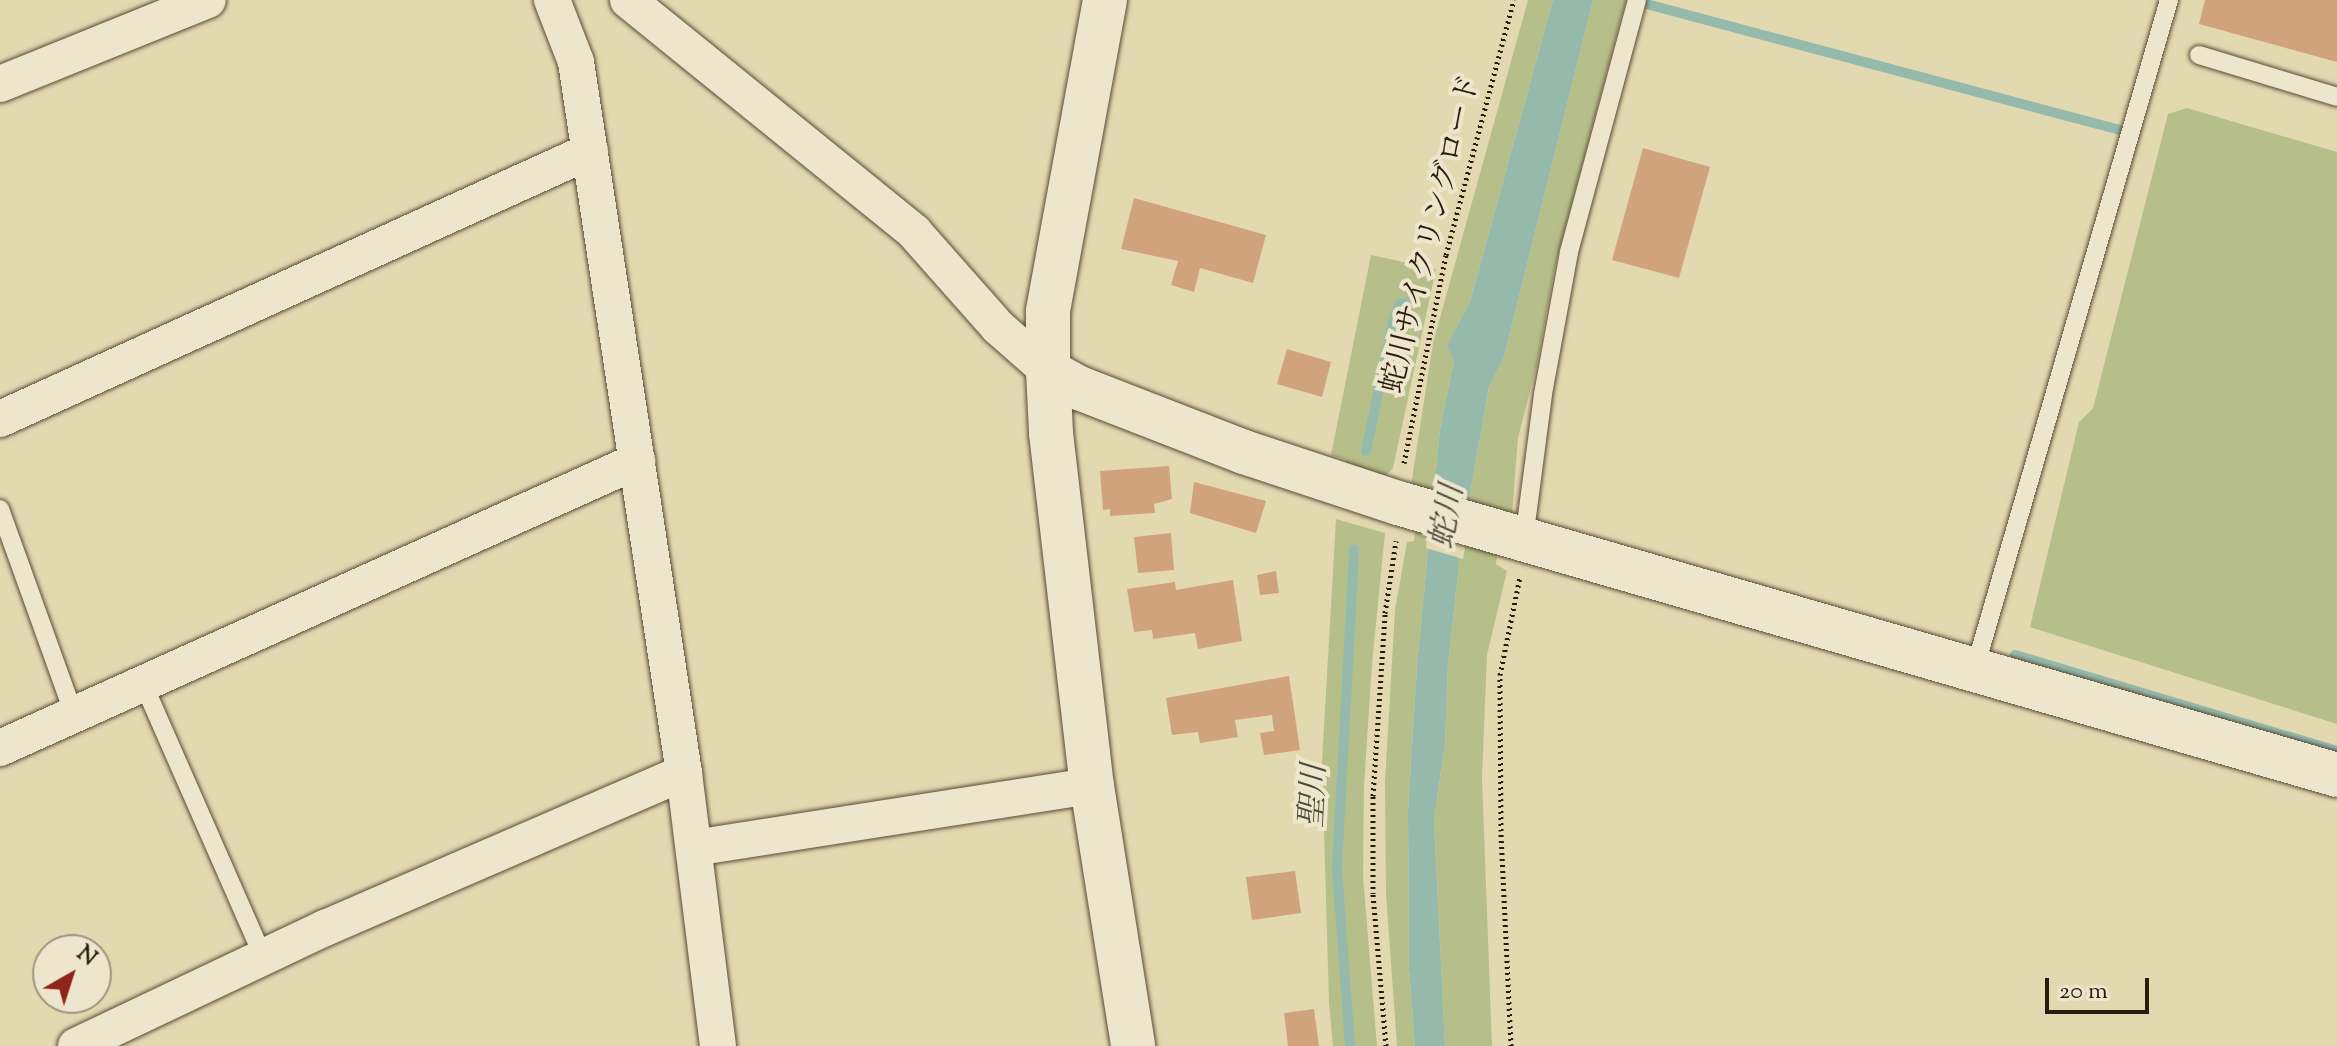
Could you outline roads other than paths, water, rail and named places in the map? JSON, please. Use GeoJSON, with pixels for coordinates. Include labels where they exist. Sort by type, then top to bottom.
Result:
{"type":"FeatureCollection","features":[{"type":"Feature","properties":{"kind":"street"},"geometry":{"type":"LineString","coordinates":[[0,84],[208,0]]}},
{"type":"Feature","properties":{"kind":"street"},"geometry":{"type":"LineString","coordinates":[[552,0],[576,62],[684,773],[718,1046]]}},
{"type":"Feature","properties":{"kind":"street"},"geometry":{"type":"LineString","coordinates":[[628,0],[914,232],[998,327],[1048,371],[1079,388],[1244,452],[1403,505],[2336,772]]}},
{"type":"Feature","properties":{"kind":"street"},"geometry":{"type":"LineString","coordinates":[[1105,0],[1048,312],[1048,371],[1051,433],[1092,786],[1133,1046]]}},
{"type":"Feature","properties":{"kind":"street"},"geometry":{"type":"LineString","coordinates":[[0,419],[590,151]]}},
{"type":"Feature","properties":{"kind":"street"},"geometry":{"type":"LineString","coordinates":[[0,748],[637,461]]}},
{"type":"Feature","properties":{"kind":"street"},"geometry":{"type":"LineString","coordinates":[[76,1046],[263,957],[684,773]]}},
{"type":"Feature","properties":{"kind":"street"},"geometry":{"type":"LineString","coordinates":[[694,848],[1092,786]]}},
{"type":"Feature","properties":{"kind":"lane"},"geometry":{"type":"LineString","coordinates":[[1517,537],[1569,252],[1637,0]]}},
{"type":"Feature","properties":{"kind":"lane"},"geometry":{"type":"LineString","coordinates":[[1975,668],[2169,0]]}},
{"type":"Feature","properties":{"kind":"lane"},"geometry":{"type":"LineString","coordinates":[[2199,55],[2337,97]]}},
{"type":"Feature","properties":{"kind":"lane"},"geometry":{"type":"LineString","coordinates":[[0,509],[74,714]]}},
{"type":"Feature","properties":{"kind":"lane"},"geometry":{"type":"LineString","coordinates":[[143,683],[263,957]]}},
{"type":"Feature","properties":{"kind":"water","name":"蛇川"},"geometry":{"type":"Polygon","coordinates":[[[1553,0],[1593,0],[1504,357],[1489,387],[1462,538],[1448,664],[1445,743],[1434,820],[1445,1046],[1415,1046],[1409,969],[1408,811],[1417,665],[1440,429],[1454,361],[1447,346],[1470,302],[1553,0]]]}},
{"type":"Feature","properties":{"kind":"waterway"},"geometry":{"type":"LineString","coordinates":[[1635,1],[2120,130]]}},
{"type":"Feature","properties":{"kind":"waterway","name":"聖川"},"geometry":{"type":"LineString","coordinates":[[1366,451],[1394,317],[1400,304],[1411,302]]}},
{"type":"Feature","properties":{"kind":"waterway","name":"聖川"},"geometry":{"type":"LineString","coordinates":[[1350,1046],[1337,867],[1354,549]]}},
{"type":"Feature","properties":{"kind":"waterway"},"geometry":{"type":"LineString","coordinates":[[2015,655],[2337,751]]}}]}
